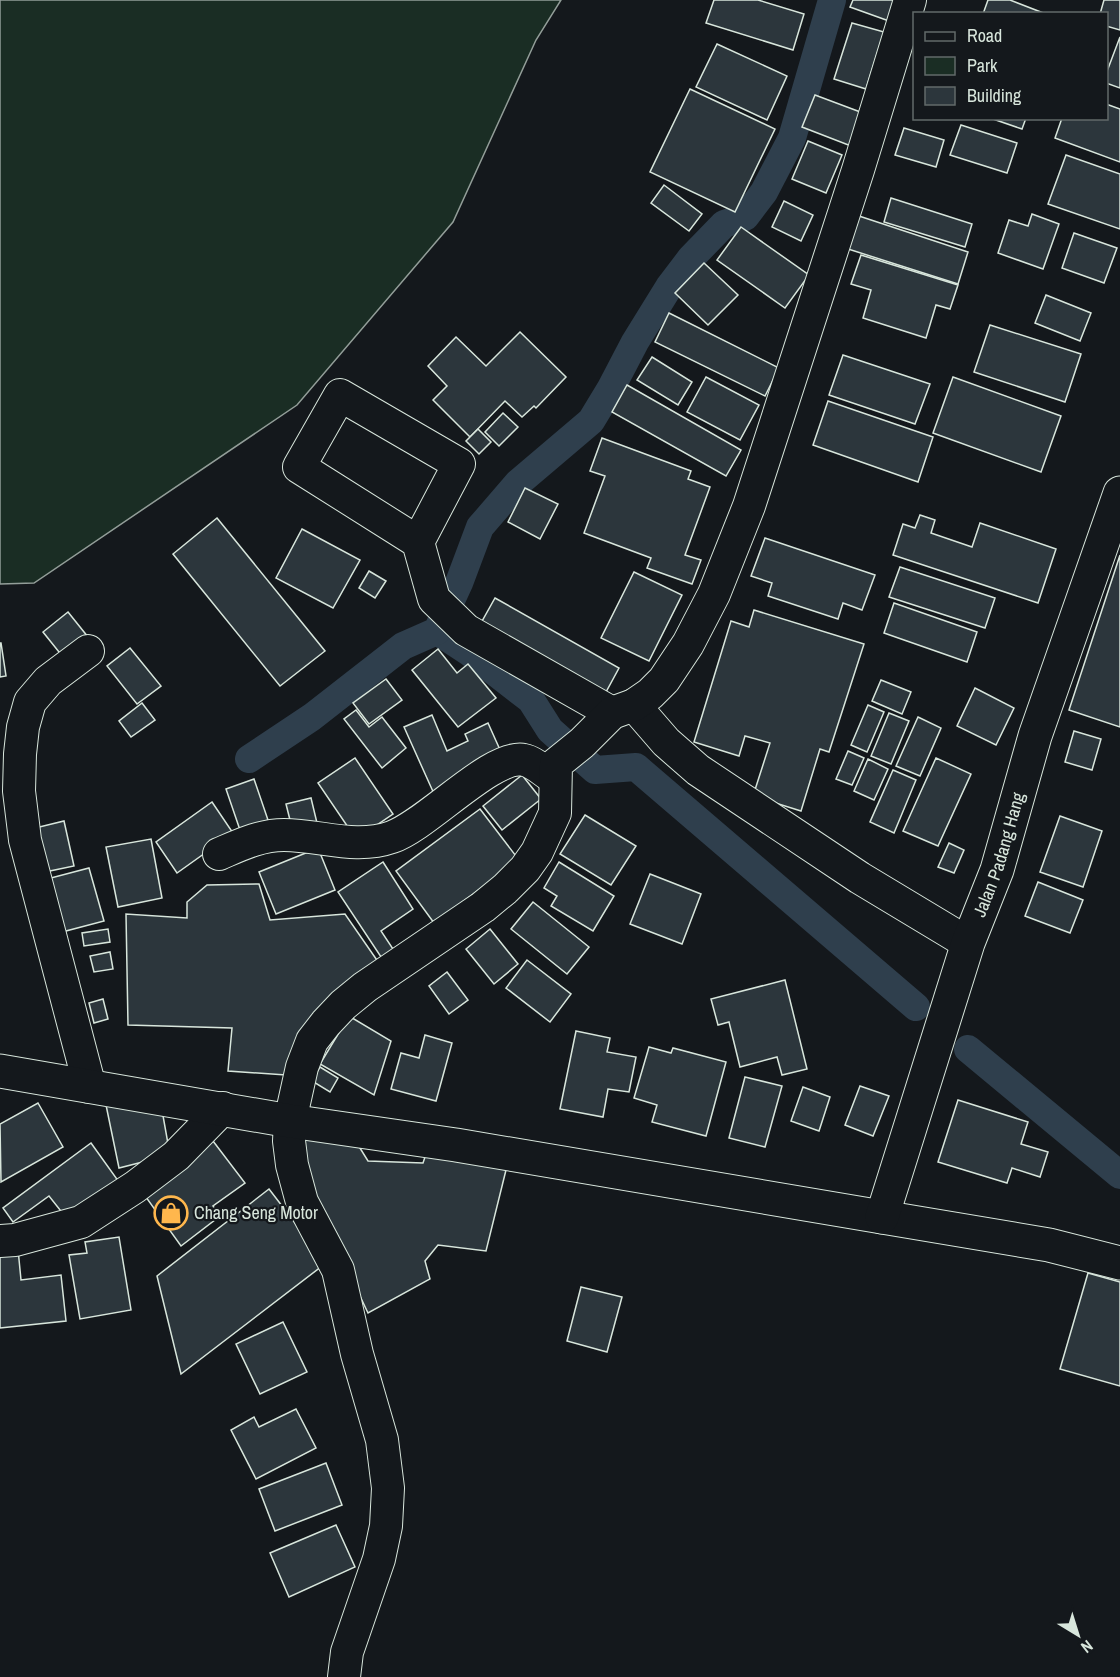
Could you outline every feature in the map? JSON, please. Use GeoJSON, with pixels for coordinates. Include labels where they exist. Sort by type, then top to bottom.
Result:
{"type":"FeatureCollection","features":[{"type":"Feature","properties":{"kind":"main road","name":"Jalan Padang Hang"},"geometry":{"type":"LineString","coordinates":[[882,1216],[965,953],[997,870],[1035,736],[1120,493]]}},
{"type":"Feature","properties":{"kind":"main road"},"geometry":{"type":"LineString","coordinates":[[0,1071],[290,1121],[456,1145],[882,1216],[1049,1245],[1120,1263]]}},
{"type":"Feature","properties":{"kind":"street"},"geometry":{"type":"LineString","coordinates":[[344,1677],[347,1652],[380,1559],[387,1526],[388,1488],[382,1440],[357,1354],[338,1270],[302,1202],[295,1174],[289,1141],[290,1121],[302,1067],[312,1041],[343,1005],[365,987],[483,907],[525,869],[537,852],[555,813],[555,772],[582,743],[623,709],[650,694],[664,680],[688,644],[714,594],[749,506],[858,170],[910,0]]}},
{"type":"Feature","properties":{"kind":"street"},"geometry":{"type":"LineString","coordinates":[[418,542],[459,464],[340,394],[299,467],[418,542],[434,599],[466,630],[623,709],[698,770],[860,878],[965,953]]}},
{"type":"Feature","properties":{"kind":"street"},"geometry":{"type":"LineString","coordinates":[[88,651],[48,681],[30,702],[23,727],[19,790],[25,840],[90,1087]]}},
{"type":"Feature","properties":{"kind":"street"},"geometry":{"type":"LineString","coordinates":[[219,854],[264,837],[284,835],[330,841],[376,841],[394,836],[413,826],[479,778],[511,760],[525,759],[555,772]]}},
{"type":"Feature","properties":{"kind":"street"},"geometry":{"type":"LineString","coordinates":[[0,1241],[15,1240],[81,1222],[135,1187],[176,1156],[223,1108]]}},
{"type":"Feature","properties":{"kind":"green space"},"geometry":{"type":"Polygon","coordinates":[[[0,0],[561,0],[536,40],[453,222],[297,405],[34,583],[0,584],[0,0]]]}},
{"type":"Feature","properties":{"kind":"building"},"geometry":{"type":"Polygon","coordinates":[[[714,0],[758,0],[804,14],[793,50],[706,23],[714,0]]]}},
{"type":"Feature","properties":{"kind":"building"},"geometry":{"type":"Polygon","coordinates":[[[853,0],[897,0],[889,21],[850,7],[853,0]]]}},
{"type":"Feature","properties":{"kind":"building"},"geometry":{"type":"Polygon","coordinates":[[[988,0],[1010,0],[1041,12],[984,12],[988,0]]]}},
{"type":"Feature","properties":{"kind":"building"},"geometry":{"type":"Polygon","coordinates":[[[1104,0],[1120,0],[1120,30],[1108,27],[1108,12],[1101,12],[1104,0]]]}},
{"type":"Feature","properties":{"kind":"building"},"geometry":{"type":"Polygon","coordinates":[[[852,23],[884,32],[866,89],[834,79],[852,23]]]}},
{"type":"Feature","properties":{"kind":"building"},"geometry":{"type":"Polygon","coordinates":[[[1120,37],[1120,88],[1108,84],[1108,69],[1120,37]]]}},
{"type":"Feature","properties":{"kind":"building"},"geometry":{"type":"Polygon","coordinates":[[[717,44],[787,76],[767,120],[696,87],[717,44]]]}},
{"type":"Feature","properties":{"kind":"building"},"geometry":{"type":"Polygon","coordinates":[[[690,89],[775,129],[735,212],[650,172],[690,89]]]}},
{"type":"Feature","properties":{"kind":"building"},"geometry":{"type":"Polygon","coordinates":[[[815,95],[863,113],[851,146],[802,127],[815,95]]]}},
{"type":"Feature","properties":{"kind":"building"},"geometry":{"type":"Polygon","coordinates":[[[1108,105],[1120,109],[1120,162],[1055,138],[1061,120],[1108,120],[1108,105]]]}},
{"type":"Feature","properties":{"kind":"building"},"geometry":{"type":"Polygon","coordinates":[[[996,120],[1025,120],[1022,129],[996,120]]]}},
{"type":"Feature","properties":{"kind":"building"},"geometry":{"type":"Polygon","coordinates":[[[961,125],[1017,143],[1007,173],[950,155],[961,125]]]}},
{"type":"Feature","properties":{"kind":"building"},"geometry":{"type":"Polygon","coordinates":[[[904,128],[944,140],[936,167],[895,155],[904,128]]]}},
{"type":"Feature","properties":{"kind":"building"},"geometry":{"type":"Polygon","coordinates":[[[808,141],[842,155],[826,193],[792,179],[808,141]]]}},
{"type":"Feature","properties":{"kind":"building"},"geometry":{"type":"Polygon","coordinates":[[[1066,155],[1120,174],[1120,229],[1048,204],[1066,155]]]}},
{"type":"Feature","properties":{"kind":"building"},"geometry":{"type":"Polygon","coordinates":[[[664,185],[702,214],[689,231],[651,203],[664,185]]]}},
{"type":"Feature","properties":{"kind":"building"},"geometry":{"type":"Polygon","coordinates":[[[891,198],[972,224],[965,247],[884,222],[891,198]]]}},
{"type":"Feature","properties":{"kind":"building"},"geometry":{"type":"Polygon","coordinates":[[[784,201],[813,215],[801,241],[772,227],[784,201]]]}},
{"type":"Feature","properties":{"kind":"building"},"geometry":{"type":"Polygon","coordinates":[[[1032,214],[1059,224],[1043,269],[998,253],[1009,220],[1028,226],[1032,214]]]}},
{"type":"Feature","properties":{"kind":"building"},"geometry":{"type":"Polygon","coordinates":[[[856,215],[968,252],[958,284],[845,248],[856,215]]]}},
{"type":"Feature","properties":{"kind":"building"},"geometry":{"type":"Polygon","coordinates":[[[741,227],[809,275],[785,308],[717,260],[741,227]]]}},
{"type":"Feature","properties":{"kind":"building"},"geometry":{"type":"Polygon","coordinates":[[[1074,233],[1117,248],[1104,283],[1062,268],[1074,233]]]}},
{"type":"Feature","properties":{"kind":"building"},"geometry":{"type":"Polygon","coordinates":[[[861,255],[958,285],[950,309],[936,305],[926,338],[863,318],[871,290],[851,284],[861,255]]]}},
{"type":"Feature","properties":{"kind":"building"},"geometry":{"type":"Polygon","coordinates":[[[704,263],[738,295],[708,325],[675,293],[704,263]]]}},
{"type":"Feature","properties":{"kind":"building"},"geometry":{"type":"Polygon","coordinates":[[[1046,295],[1091,313],[1080,341],[1035,323],[1046,295]]]}},
{"type":"Feature","properties":{"kind":"building"},"geometry":{"type":"Polygon","coordinates":[[[669,313],[779,368],[765,396],[655,342],[669,313]]]}},
{"type":"Feature","properties":{"kind":"building"},"geometry":{"type":"Polygon","coordinates":[[[990,325],[1081,354],[1065,402],[974,372],[990,325]]]}},
{"type":"Feature","properties":{"kind":"building"},"geometry":{"type":"Polygon","coordinates":[[[520,332],[566,377],[536,408],[534,406],[522,417],[505,401],[470,437],[433,400],[447,386],[428,366],[456,337],[486,366],[520,332]]]}},
{"type":"Feature","properties":{"kind":"building"},"geometry":{"type":"Polygon","coordinates":[[[843,355],[930,384],[915,424],[829,395],[843,355]]]}},
{"type":"Feature","properties":{"kind":"building"},"geometry":{"type":"Polygon","coordinates":[[[652,357],[692,382],[678,405],[637,380],[652,357]]]}},
{"type":"Feature","properties":{"kind":"building"},"geometry":{"type":"Polygon","coordinates":[[[706,377],[759,405],[740,440],[687,412],[706,377]]]}},
{"type":"Feature","properties":{"kind":"building"},"geometry":{"type":"Polygon","coordinates":[[[953,377],[1061,416],[1041,472],[933,433],[953,377]]]}},
{"type":"Feature","properties":{"kind":"building"},"geometry":{"type":"Polygon","coordinates":[[[627,385],[741,450],[726,476],[612,412],[627,385]]]}},
{"type":"Feature","properties":{"kind":"building"},"geometry":{"type":"Polygon","coordinates":[[[828,401],[933,437],[918,482],[813,445],[828,401]]]}},
{"type":"Feature","properties":{"kind":"building"},"geometry":{"type":"Polygon","coordinates":[[[503,413],[518,427],[499,446],[485,432],[503,413]]]}},
{"type":"Feature","properties":{"kind":"building"},"geometry":{"type":"Polygon","coordinates":[[[478,429],[491,442],[479,454],[466,441],[478,429]]]}},
{"type":"Feature","properties":{"kind":"building"},"geometry":{"type":"Polygon","coordinates":[[[602,438],[691,471],[688,479],[710,487],[685,555],[701,560],[692,584],[647,568],[651,558],[584,533],[605,476],[590,471],[602,438]]]}},
{"type":"Feature","properties":{"kind":"building"},"geometry":{"type":"Polygon","coordinates":[[[525,488],[558,504],[540,539],[508,522],[525,488]]]}},
{"type":"Feature","properties":{"kind":"building"},"geometry":{"type":"Polygon","coordinates":[[[920,515],[935,520],[931,533],[972,547],[980,523],[1056,549],[1038,603],[893,555],[903,524],[915,528],[920,515]]]}},
{"type":"Feature","properties":{"kind":"building"},"geometry":{"type":"Polygon","coordinates":[[[217,518],[325,651],[280,686],[173,554],[217,518]]]}},
{"type":"Feature","properties":{"kind":"building"},"geometry":{"type":"Polygon","coordinates":[[[302,529],[360,560],[333,608],[276,578],[302,529]]]}},
{"type":"Feature","properties":{"kind":"building"},"geometry":{"type":"Polygon","coordinates":[[[765,538],[875,575],[862,610],[843,603],[838,619],[768,596],[772,583],[751,576],[765,538]]]}},
{"type":"Feature","properties":{"kind":"building"},"geometry":{"type":"Polygon","coordinates":[[[1120,555],[1120,727],[1069,710],[1120,555]]]}},
{"type":"Feature","properties":{"kind":"building"},"geometry":{"type":"Polygon","coordinates":[[[900,567],[995,598],[985,628],[889,597],[900,567]]]}},
{"type":"Feature","properties":{"kind":"building"},"geometry":{"type":"Polygon","coordinates":[[[369,571],[386,581],[375,598],[359,588],[369,571]]]}},
{"type":"Feature","properties":{"kind":"building"},"geometry":{"type":"Polygon","coordinates":[[[634,572],[682,595],[649,661],[601,638],[634,572]]]}},
{"type":"Feature","properties":{"kind":"building"},"geometry":{"type":"Polygon","coordinates":[[[495,598],[619,668],[606,692],[481,623],[495,598]]]}},
{"type":"Feature","properties":{"kind":"building"},"geometry":{"type":"Polygon","coordinates":[[[894,603],[977,632],[967,662],[884,633],[894,603]]]}},
{"type":"Feature","properties":{"kind":"building"},"geometry":{"type":"Polygon","coordinates":[[[754,610],[864,644],[829,752],[820,749],[801,811],[753,796],[770,743],[745,736],[739,756],[694,742],[731,621],[749,627],[754,610]]]}},
{"type":"Feature","properties":{"kind":"building"},"geometry":{"type":"Polygon","coordinates":[[[68,612],[92,642],[67,662],[43,632],[68,612]]]}},
{"type":"Feature","properties":{"kind":"building"},"geometry":{"type":"Polygon","coordinates":[[[0,643],[6,676],[0,677],[0,643]]]}},
{"type":"Feature","properties":{"kind":"building"},"geometry":{"type":"Polygon","coordinates":[[[130,648],[161,686],[137,704],[107,666],[130,648]]]}},
{"type":"Feature","properties":{"kind":"building"},"geometry":{"type":"Polygon","coordinates":[[[438,649],[457,673],[468,664],[496,698],[458,727],[412,670],[438,649]]]}},
{"type":"Feature","properties":{"kind":"building"},"geometry":{"type":"Polygon","coordinates":[[[386,679],[402,700],[369,724],[353,703],[386,679]]]}},
{"type":"Feature","properties":{"kind":"building"},"geometry":{"type":"Polygon","coordinates":[[[881,680],[911,692],[902,714],[872,701],[881,680]]]}},
{"type":"Feature","properties":{"kind":"building"},"geometry":{"type":"Polygon","coordinates":[[[975,688],[1014,708],[996,745],[957,726],[975,688]]]}},
{"type":"Feature","properties":{"kind":"building"},"geometry":{"type":"Polygon","coordinates":[[[142,703],[155,720],[131,737],[119,721],[142,703]]]}},
{"type":"Feature","properties":{"kind":"building"},"geometry":{"type":"Polygon","coordinates":[[[868,705],[884,712],[867,752],[851,745],[868,705]]]}},
{"type":"Feature","properties":{"kind":"building"},"geometry":{"type":"Polygon","coordinates":[[[356,710],[369,727],[382,717],[406,748],[382,768],[344,719],[356,710]]]}},
{"type":"Feature","properties":{"kind":"building"},"geometry":{"type":"Polygon","coordinates":[[[889,713],[909,721],[891,764],[871,756],[889,713]]]}},
{"type":"Feature","properties":{"kind":"building"},"geometry":{"type":"Polygon","coordinates":[[[432,715],[447,751],[468,741],[465,734],[488,723],[501,752],[435,796],[404,727],[432,715]]]}},
{"type":"Feature","properties":{"kind":"building"},"geometry":{"type":"Polygon","coordinates":[[[918,717],[941,728],[920,776],[896,766],[918,717]]]}},
{"type":"Feature","properties":{"kind":"building"},"geometry":{"type":"Polygon","coordinates":[[[1074,731],[1101,739],[1092,770],[1065,762],[1074,731]]]}},
{"type":"Feature","properties":{"kind":"building"},"geometry":{"type":"Polygon","coordinates":[[[848,751],[864,758],[852,785],[836,779],[848,751]]]}},
{"type":"Feature","properties":{"kind":"building"},"geometry":{"type":"Polygon","coordinates":[[[355,758],[393,814],[356,839],[318,783],[355,758]]]}},
{"type":"Feature","properties":{"kind":"building"},"geometry":{"type":"Polygon","coordinates":[[[936,758],[971,774],[938,846],[903,831],[936,758]]]}},
{"type":"Feature","properties":{"kind":"building"},"geometry":{"type":"Polygon","coordinates":[[[868,759],[888,769],[874,800],[854,791],[868,759]]]}},
{"type":"Feature","properties":{"kind":"building"},"geometry":{"type":"Polygon","coordinates":[[[893,770],[916,780],[894,833],[870,822],[893,770]]]}},
{"type":"Feature","properties":{"kind":"building"},"geometry":{"type":"Polygon","coordinates":[[[522,775],[541,799],[502,830],[483,806],[522,775]]]}},
{"type":"Feature","properties":{"kind":"building"},"geometry":{"type":"Polygon","coordinates":[[[254,779],[268,820],[240,830],[226,789],[254,779]]]}},
{"type":"Feature","properties":{"kind":"building"},"geometry":{"type":"Polygon","coordinates":[[[311,798],[317,823],[292,828],[286,804],[311,798]]]}},
{"type":"Feature","properties":{"kind":"building"},"geometry":{"type":"Polygon","coordinates":[[[212,802],[233,833],[177,873],[156,842],[212,802]]]}},
{"type":"Feature","properties":{"kind":"building"},"geometry":{"type":"Polygon","coordinates":[[[480,809],[519,860],[434,923],[396,871],[480,809]]]}},
{"type":"Feature","properties":{"kind":"building"},"geometry":{"type":"Polygon","coordinates":[[[585,815],[636,846],[611,885],[560,854],[585,815]]]}},
{"type":"Feature","properties":{"kind":"building"},"geometry":{"type":"Polygon","coordinates":[[[1060,816],[1102,831],[1083,887],[1040,872],[1060,816]]]}},
{"type":"Feature","properties":{"kind":"building"},"geometry":{"type":"Polygon","coordinates":[[[64,821],[74,866],[40,873],[31,829],[64,821]]]}},
{"type":"Feature","properties":{"kind":"building"},"geometry":{"type":"Polygon","coordinates":[[[151,839],[162,898],[118,907],[106,847],[151,839]]]}},
{"type":"Feature","properties":{"kind":"building"},"geometry":{"type":"Polygon","coordinates":[[[949,843],[964,850],[954,873],[938,867],[949,843]]]}},
{"type":"Feature","properties":{"kind":"building"},"geometry":{"type":"Polygon","coordinates":[[[318,848],[335,890],[276,914],[259,872],[318,848]]]}},
{"type":"Feature","properties":{"kind":"building"},"geometry":{"type":"Polygon","coordinates":[[[383,862],[413,909],[381,931],[397,955],[385,963],[338,892],[383,862]]]}},
{"type":"Feature","properties":{"kind":"building"},"geometry":{"type":"Polygon","coordinates":[[[559,862],[614,896],[593,931],[551,906],[557,896],[544,888],[559,862]]]}},
{"type":"Feature","properties":{"kind":"building"},"geometry":{"type":"Polygon","coordinates":[[[89,868],[104,921],[62,932],[47,879],[89,868]]]}},
{"type":"Feature","properties":{"kind":"building"},"geometry":{"type":"Polygon","coordinates":[[[650,874],[701,894],[682,944],[630,924],[650,874]]]}},
{"type":"Feature","properties":{"kind":"building"},"geometry":{"type":"Polygon","coordinates":[[[1038,882],[1083,900],[1070,933],[1025,916],[1038,882]]]}},
{"type":"Feature","properties":{"kind":"building"},"geometry":{"type":"Polygon","coordinates":[[[259,884],[270,920],[345,914],[381,966],[286,1075],[228,1071],[232,1028],[128,1025],[126,914],[187,918],[187,902],[207,885],[259,884]]]}},
{"type":"Feature","properties":{"kind":"building"},"geometry":{"type":"Polygon","coordinates":[[[533,902],[589,947],[567,974],[511,929],[533,902]]]}},
{"type":"Feature","properties":{"kind":"building"},"geometry":{"type":"Polygon","coordinates":[[[108,929],[110,942],[84,946],[82,933],[108,929]]]}},
{"type":"Feature","properties":{"kind":"building"},"geometry":{"type":"Polygon","coordinates":[[[490,929],[518,964],[494,984],[466,949],[490,929]]]}},
{"type":"Feature","properties":{"kind":"building"},"geometry":{"type":"Polygon","coordinates":[[[110,952],[113,969],[94,972],[90,956],[110,952]]]}},
{"type":"Feature","properties":{"kind":"building"},"geometry":{"type":"Polygon","coordinates":[[[527,960],[571,994],[550,1022],[506,988],[527,960]]]}},
{"type":"Feature","properties":{"kind":"building"},"geometry":{"type":"Polygon","coordinates":[[[447,972],[468,1000],[449,1014],[429,986],[447,972]]]}},
{"type":"Feature","properties":{"kind":"building"},"geometry":{"type":"Polygon","coordinates":[[[785,980],[807,1069],[782,1075],[777,1057],[740,1067],[729,1022],[718,1025],[711,999],[785,980]]]}},
{"type":"Feature","properties":{"kind":"building"},"geometry":{"type":"Polygon","coordinates":[[[103,999],[108,1019],[94,1023],[89,1003],[103,999]]]}},
{"type":"Feature","properties":{"kind":"building"},"geometry":{"type":"Polygon","coordinates":[[[349,1016],[391,1041],[374,1095],[320,1064],[349,1016]]]}},
{"type":"Feature","properties":{"kind":"building"},"geometry":{"type":"Polygon","coordinates":[[[576,1031],[610,1038],[607,1052],[636,1057],[629,1092],[608,1089],[603,1117],[560,1109],[576,1031]]]}},
{"type":"Feature","properties":{"kind":"building"},"geometry":{"type":"Polygon","coordinates":[[[425,1035],[452,1043],[436,1101],[391,1089],[401,1053],[419,1058],[425,1035]]]}},
{"type":"Feature","properties":{"kind":"building"},"geometry":{"type":"Polygon","coordinates":[[[649,1047],[671,1053],[673,1048],[726,1062],[706,1136],[652,1122],[657,1105],[634,1098],[649,1047]]]}},
{"type":"Feature","properties":{"kind":"building"},"geometry":{"type":"Polygon","coordinates":[[[320,1067],[338,1078],[330,1092],[312,1081],[320,1067]]]}},
{"type":"Feature","properties":{"kind":"building"},"geometry":{"type":"Polygon","coordinates":[[[745,1077],[782,1086],[765,1147],[729,1138],[745,1077]]]}},
{"type":"Feature","properties":{"kind":"building"},"geometry":{"type":"Polygon","coordinates":[[[860,1086],[889,1096],[873,1136],[845,1125],[860,1086]]]}},
{"type":"Feature","properties":{"kind":"building"},"geometry":{"type":"Polygon","coordinates":[[[803,1087],[830,1097],[819,1131],[791,1121],[803,1087]]]}},
{"type":"Feature","properties":{"kind":"building"},"geometry":{"type":"Polygon","coordinates":[[[958,1100],[1028,1122],[1021,1144],[1048,1152],[1040,1177],[1012,1168],[1007,1183],[938,1162],[958,1100]]]}},
{"type":"Feature","properties":{"kind":"building"},"geometry":{"type":"Polygon","coordinates":[[[38,1103],[63,1147],[1,1182],[0,1124],[38,1103]]]}},
{"type":"Feature","properties":{"kind":"building"},"geometry":{"type":"Polygon","coordinates":[[[106,1105],[162,1110],[170,1155],[119,1168],[106,1105]]]}},
{"type":"Feature","properties":{"kind":"building"},"geometry":{"type":"Polygon","coordinates":[[[299,1133],[355,1140],[368,1161],[423,1163],[428,1148],[506,1170],[486,1251],[438,1245],[425,1261],[430,1279],[368,1313],[300,1169],[299,1133]]]}},
{"type":"Feature","properties":{"kind":"building"},"geometry":{"type":"Polygon","coordinates":[[[213,1141],[245,1183],[213,1206],[220,1216],[181,1246],[143,1193],[213,1141]]]}},
{"type":"Feature","properties":{"kind":"building"},"geometry":{"type":"Polygon","coordinates":[[[91,1143],[119,1182],[68,1220],[49,1196],[13,1222],[3,1208],[91,1143]]]}},
{"type":"Feature","properties":{"kind":"building"},"geometry":{"type":"Polygon","coordinates":[[[269,1189],[326,1263],[181,1374],[157,1276],[269,1189]]]}},
{"type":"Feature","properties":{"kind":"building"},"geometry":{"type":"Polygon","coordinates":[[[119,1237],[131,1310],[80,1319],[69,1255],[87,1253],[85,1242],[119,1237]]]}},
{"type":"Feature","properties":{"kind":"building"},"geometry":{"type":"Polygon","coordinates":[[[18,1249],[21,1280],[61,1275],[66,1321],[0,1328],[0,1251],[18,1249]]]}},
{"type":"Feature","properties":{"kind":"building"},"geometry":{"type":"Polygon","coordinates":[[[1088,1273],[1120,1282],[1120,1386],[1060,1369],[1088,1273]]]}},
{"type":"Feature","properties":{"kind":"building"},"geometry":{"type":"Polygon","coordinates":[[[581,1287],[622,1297],[607,1352],[567,1341],[581,1287]]]}},
{"type":"Feature","properties":{"kind":"building"},"geometry":{"type":"Polygon","coordinates":[[[283,1322],[307,1372],[260,1394],[236,1344],[283,1322]]]}},
{"type":"Feature","properties":{"kind":"building"},"geometry":{"type":"Polygon","coordinates":[[[296,1409],[316,1448],[256,1479],[231,1430],[254,1417],[259,1427],[296,1409]]]}},
{"type":"Feature","properties":{"kind":"building"},"geometry":{"type":"Polygon","coordinates":[[[326,1463],[342,1505],[275,1531],[259,1489],[326,1463]]]}},
{"type":"Feature","properties":{"kind":"building"},"geometry":{"type":"Polygon","coordinates":[[[336,1525],[355,1567],[289,1597],[270,1553],[336,1525]]]}},
{"type":"Feature","properties":{"kind":"waterway"},"geometry":{"type":"LineString","coordinates":[[249,759],[312,717],[403,646],[437,631],[459,583],[480,527],[518,483],[591,421],[669,287],[691,258],[724,224],[745,217],[764,192],[792,138],[832,0]]}},
{"type":"Feature","properties":{"kind":"waterway"},"geometry":{"type":"LineString","coordinates":[[437,631],[469,652],[531,700],[550,730],[595,770],[636,767],[916,1007]]}},
{"type":"Feature","properties":{"kind":"waterway"},"geometry":{"type":"LineString","coordinates":[[968,1049],[1120,1175]]}},
{"type":"Feature","properties":{"kind":"place","name":"Chang Seng Motor"},"geometry":{"type":"Point","coordinates":[171,1213]}}]}
